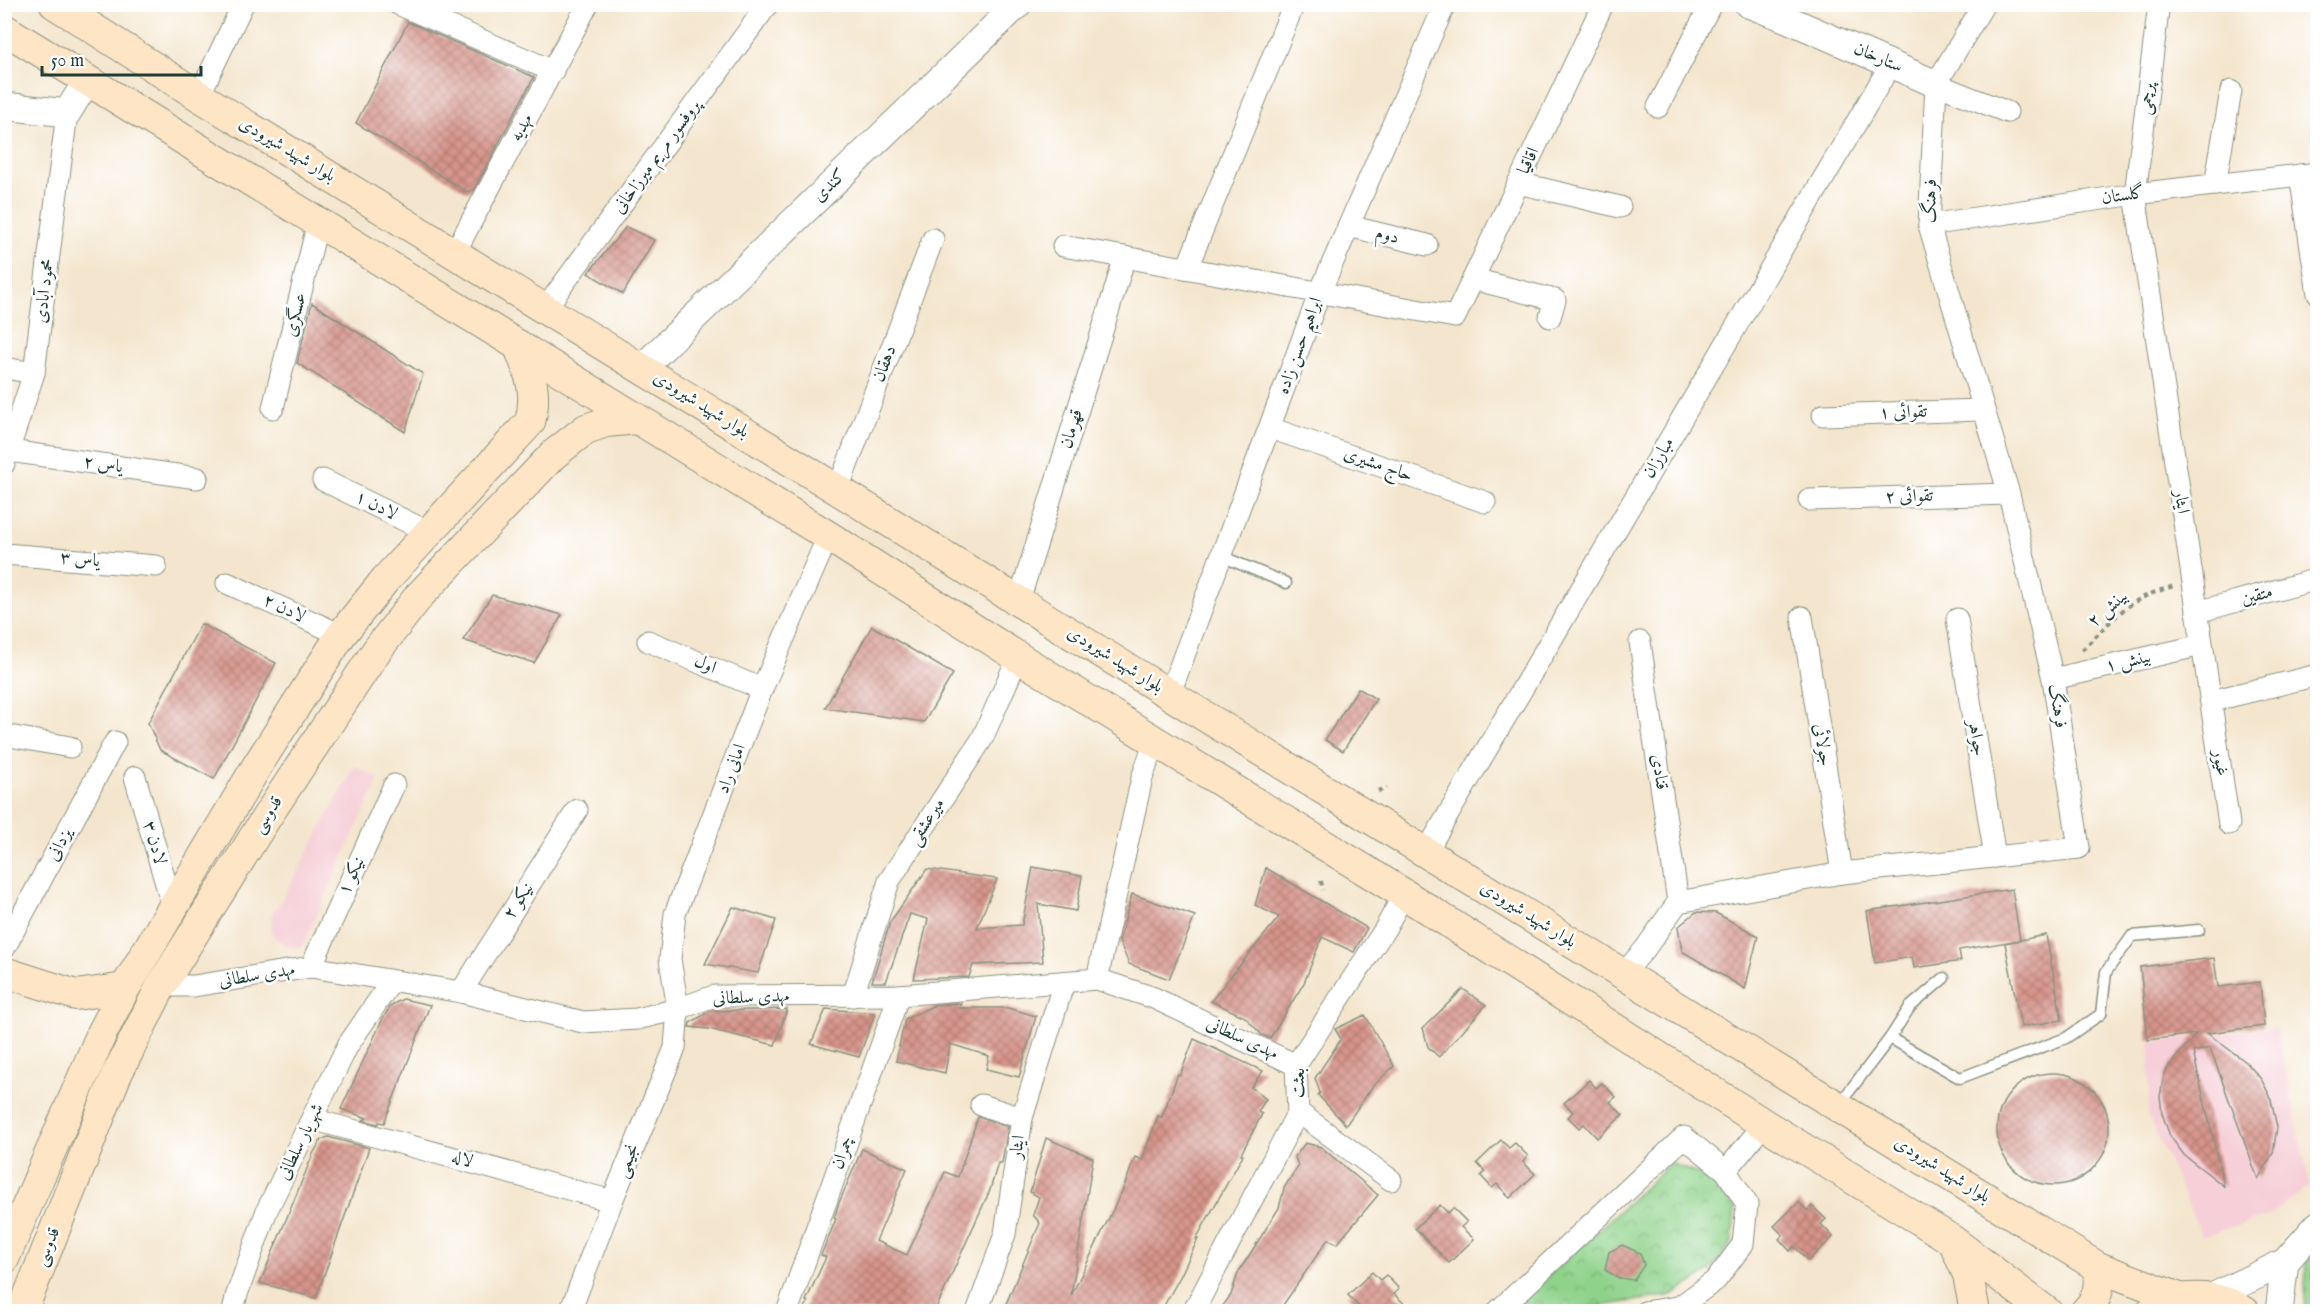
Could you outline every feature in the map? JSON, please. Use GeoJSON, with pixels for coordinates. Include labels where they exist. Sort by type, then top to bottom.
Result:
{"type":"FeatureCollection","features":[{"type":"Feature","properties":{"kind":"main road","name":"بلوار شهید شیرودی"},"geometry":{"type":"LineString","coordinates":[[56,4],[199,96],[2098,1267],[2196,1298],[2236,1306],[2245,1311]]}},
{"type":"Feature","properties":{"kind":"main road"},"geometry":{"type":"LineString","coordinates":[[4,29],[1404,894],[1764,1124],[1952,1240],[2047,1311]]}},
{"type":"Feature","properties":{"kind":"main road"},"geometry":{"type":"LineString","coordinates":[[518,345],[533,383],[534,405],[530,423]]}},
{"type":"Feature","properties":{"kind":"main road"},"geometry":{"type":"LineString","coordinates":[[530,423],[541,418],[556,423],[560,431],[560,441],[553,455]]}},
{"type":"Feature","properties":{"kind":"main road","name":"قدوسی"},"geometry":{"type":"LineString","coordinates":[[22,1311],[116,1076],[161,986],[266,818],[376,650],[419,596],[553,455],[586,429],[606,422],[638,419]]}},
{"type":"Feature","properties":{"kind":"main road","name":"قدوسی"},"geometry":{"type":"LineString","coordinates":[[4,1259],[13,1222],[125,988],[257,766],[341,635],[385,580],[530,423]]}},
{"type":"Feature","properties":{"kind":"main road"},"geometry":{"type":"LineString","coordinates":[[4,972],[76,995],[125,988]]}},
{"type":"Feature","properties":{"kind":"main road"},"geometry":{"type":"LineString","coordinates":[[76,995],[101,1035]]}},
{"type":"Feature","properties":{"kind":"main road"},"geometry":{"type":"LineString","coordinates":[[1952,1240],[1968,1275],[1975,1311]]}},
{"type":"Feature","properties":{"kind":"main road"},"geometry":{"type":"LineString","coordinates":[[2085,1311],[2097,1297],[2100,1287],[2098,1267]]}},
{"type":"Feature","properties":{"kind":"main road"},"geometry":{"type":"LineString","coordinates":[[2151,1311],[2196,1298]]}},
{"type":"Feature","properties":{"kind":"street"},"geometry":{"type":"LineString","coordinates":[[199,96],[243,4]]}},
{"type":"Feature","properties":{"kind":"street"},"geometry":{"type":"LineString","coordinates":[[399,4],[553,70]]}},
{"type":"Feature","properties":{"kind":"street","name":"مهدیه"},"geometry":{"type":"LineString","coordinates":[[455,252],[588,4]]}},
{"type":"Feature","properties":{"kind":"street","name":"پروفسور مریم میرزاخانی"},"geometry":{"type":"LineString","coordinates":[[546,309],[768,4]]}},
{"type":"Feature","properties":{"kind":"street","name":"کندی"},"geometry":{"type":"LineString","coordinates":[[642,368],[1018,4]]}},
{"type":"Feature","properties":{"kind":"street"},"geometry":{"type":"LineString","coordinates":[[1187,268],[1294,4]]}},
{"type":"Feature","properties":{"kind":"street","name":"ابراهیم حسن زاده"},"geometry":{"type":"LineString","coordinates":[[1170,693],[1320,292],[1445,4]]}},
{"type":"Feature","properties":{"kind":"street","name":"اقاقیا"},"geometry":{"type":"LineString","coordinates":[[1320,292],[1455,317],[1603,4]]}},
{"type":"Feature","properties":{"kind":"street"},"geometry":{"type":"LineString","coordinates":[[1658,106],[1711,4]]}},
{"type":"Feature","properties":{"kind":"street","name":"ستارخان"},"geometry":{"type":"LineString","coordinates":[[1749,4],[1790,12],[1891,64],[2007,112]]}},
{"type":"Feature","properties":{"kind":"street"},"geometry":{"type":"LineString","coordinates":[[1936,84],[1984,4]]}},
{"type":"Feature","properties":{"kind":"street","name":"پرچمی"},"geometry":{"type":"LineString","coordinates":[[2135,194],[2159,4]]}},
{"type":"Feature","properties":{"kind":"street","name":"مبارزان"},"geometry":{"type":"LineString","coordinates":[[1426,852],[1891,64]]}},
{"type":"Feature","properties":{"kind":"street"},"geometry":{"type":"LineString","coordinates":[[4,106],[67,113],[87,81]]}},
{"type":"Feature","properties":{"kind":"street","name":"فرهنگ"},"geometry":{"type":"LineString","coordinates":[[1678,902],[1842,873],[2079,848],[2054,678],[2009,494],[1982,410],[1929,225],[1936,84]]}},
{"type":"Feature","properties":{"kind":"street"},"geometry":{"type":"LineString","coordinates":[[2215,185],[2231,91]]}},
{"type":"Feature","properties":{"kind":"street","name":"محمود آبادی"},"geometry":{"type":"LineString","coordinates":[[7,457],[34,373],[67,113]]}},
{"type":"Feature","properties":{"kind":"street"},"geometry":{"type":"LineString","coordinates":[[2309,174],[2318,294]]}},
{"type":"Feature","properties":{"kind":"street","name":"گلستان"},"geometry":{"type":"LineString","coordinates":[[1929,225],[2135,194],[2309,174]]}},
{"type":"Feature","properties":{"kind":"street"},"geometry":{"type":"LineString","coordinates":[[1518,183],[1620,207]]}},
{"type":"Feature","properties":{"kind":"street","name":"ایثار"},"geometry":{"type":"LineString","coordinates":[[2135,194],[2211,701]]}},
{"type":"Feature","properties":{"kind":"street","name":"عسگری"},"geometry":{"type":"LineString","coordinates":[[273,408],[318,222]]}},
{"type":"Feature","properties":{"kind":"street","name":"دوم"},"geometry":{"type":"LineString","coordinates":[[1348,226],[1427,245]]}},
{"type":"Feature","properties":{"kind":"street","name":"دهقان"},"geometry":{"type":"LineString","coordinates":[[837,489],[933,238]]}},
{"type":"Feature","properties":{"kind":"street"},"geometry":{"type":"LineString","coordinates":[[1063,246],[1320,292]]}},
{"type":"Feature","properties":{"kind":"street","name":"قهرمان"},"geometry":{"type":"LineString","coordinates":[[1019,601],[1125,256]]}},
{"type":"Feature","properties":{"kind":"street"},"geometry":{"type":"LineString","coordinates":[[1473,279],[1555,300],[1550,316]]}},
{"type":"Feature","properties":{"kind":"street"},"geometry":{"type":"LineString","coordinates":[[4,368],[34,373]]}},
{"type":"Feature","properties":{"kind":"street","name":"تقوائی ۱"},"geometry":{"type":"LineString","coordinates":[[1823,415],[1982,410]]}},
{"type":"Feature","properties":{"kind":"street","name":"حاج مشیری"},"geometry":{"type":"LineString","coordinates":[[1270,428],[1485,502]]}},
{"type":"Feature","properties":{"kind":"street","name":"یاس ۲"},"geometry":{"type":"LineString","coordinates":[[7,457],[197,478]]}},
{"type":"Feature","properties":{"kind":"street","name":"لادن ۱"},"geometry":{"type":"LineString","coordinates":[[323,480],[428,532]]}},
{"type":"Feature","properties":{"kind":"street","name":"تقوائی ۲"},"geometry":{"type":"LineString","coordinates":[[1809,500],[2009,494]]}},
{"type":"Feature","properties":{"kind":"street","name":"امانی راد"},"geometry":{"type":"LineString","coordinates":[[678,1009],[670,959],[675,914],[762,689],[828,536]]}},
{"type":"Feature","properties":{"kind":"street","name":"یاس ۳"},"geometry":{"type":"LineString","coordinates":[[4,554],[156,566]]}},
{"type":"Feature","properties":{"kind":"street","name":"متقین"},"geometry":{"type":"LineString","coordinates":[[2197,612],[2318,579]]}},
{"type":"Feature","properties":{"kind":"street","name":"لادن ۲"},"geometry":{"type":"LineString","coordinates":[[227,583],[341,635]]}},
{"type":"Feature","properties":{"kind":"street","name":"جولائی"},"geometry":{"type":"LineString","coordinates":[[1802,616],[1842,873]]}},
{"type":"Feature","properties":{"kind":"street","name":"جواهر"},"geometry":{"type":"LineString","coordinates":[[1957,619],[1995,857]]}},
{"type":"Feature","properties":{"kind":"street","name":"اول"},"geometry":{"type":"LineString","coordinates":[[648,641],[762,689]]}},
{"type":"Feature","properties":{"kind":"street","name":"قنادی"},"geometry":{"type":"LineString","coordinates":[[1640,642],[1678,902]]}},
{"type":"Feature","properties":{"kind":"street","name":"بینش ۱"},"geometry":{"type":"LineString","coordinates":[[2054,678],[2202,645]]}},
{"type":"Feature","properties":{"kind":"street","name":"میرعشقی"},"geometry":{"type":"LineString","coordinates":[[854,996],[889,881],[982,739],[1018,657]]}},
{"type":"Feature","properties":{"kind":"street"},"geometry":{"type":"LineString","coordinates":[[2211,701],[2318,675]]}},
{"type":"Feature","properties":{"kind":"street","name":"غیور"},"geometry":{"type":"LineString","coordinates":[[2211,701],[2229,824]]}},
{"type":"Feature","properties":{"kind":"street"},"geometry":{"type":"LineString","coordinates":[[4,735],[70,747]]}},
{"type":"Feature","properties":{"kind":"street"},"geometry":{"type":"LineString","coordinates":[[1097,979],[1142,778],[1155,741]]}},
{"type":"Feature","properties":{"kind":"street","name":"یزدانی"},"geometry":{"type":"LineString","coordinates":[[4,949],[115,742]]}},
{"type":"Feature","properties":{"kind":"street","name":"لادن ۳"},"geometry":{"type":"LineString","coordinates":[[135,777],[173,908]]}},
{"type":"Feature","properties":{"kind":"street","name":"نیکو ۱"},"geometry":{"type":"LineString","coordinates":[[311,967],[394,785]]}},
{"type":"Feature","properties":{"kind":"street","name":"نیکو ۲"},"geometry":{"type":"LineString","coordinates":[[461,992],[577,810]]}},
{"type":"Feature","properties":{"kind":"street","name":"بعثت"},"geometry":{"type":"LineString","coordinates":[[1192,1311],[1298,1112],[1296,1065],[1385,929],[1404,894]]}},
{"type":"Feature","properties":{"kind":"street"},"geometry":{"type":"LineString","coordinates":[[1623,974],[1645,949],[1678,902]]}},
{"type":"Feature","properties":{"kind":"street","name":"مهدی سلطانی"},"geometry":{"type":"LineString","coordinates":[[161,986],[194,986],[311,967],[461,992],[583,1022],[638,1019],[678,1009],[714,996],[899,995],[1097,979],[1154,998],[1296,1065]]}},
{"type":"Feature","properties":{"kind":"street","name":"شهریار سلطانی"},"geometry":{"type":"LineString","coordinates":[[233,1311],[267,1210],[348,1045],[391,982]]}},
{"type":"Feature","properties":{"kind":"street","name":"ایثار"},"geometry":{"type":"LineString","coordinates":[[977,1311],[1005,1234],[1022,1118],[1064,982]]}},
{"type":"Feature","properties":{"kind":"street","name":"چمران"},"geometry":{"type":"LineString","coordinates":[[787,1311],[899,995]]}},
{"type":"Feature","properties":{"kind":"street","name":"نجیمی"},"geometry":{"type":"LineString","coordinates":[[570,1311],[675,1048],[678,1009]]}},
{"type":"Feature","properties":{"kind":"street"},"geometry":{"type":"LineString","coordinates":[[981,1105],[1022,1118]]}},
{"type":"Feature","properties":{"kind":"street"},"geometry":{"type":"LineString","coordinates":[[1298,1112],[1391,1180]]}},
{"type":"Feature","properties":{"kind":"street","name":"لاله"},"geometry":{"type":"LineString","coordinates":[[312,1119],[612,1201]]}},
{"type":"Feature","properties":{"kind":"street"},"geometry":{"type":"LineString","coordinates":[[1726,1171],[1764,1124]]}},
{"type":"Feature","properties":{"kind":"street"},"geometry":{"type":"LineString","coordinates":[[1497,1311],[1684,1137],[1726,1171],[1747,1204],[1743,1244],[1716,1280],[1679,1307],[1646,1311]]}},
{"type":"Feature","properties":{"kind":"street"},"geometry":{"type":"LineString","coordinates":[[2196,1298],[2285,1262],[2318,1226]]}},
{"type":"Feature","properties":{"kind":"street"},"geometry":{"type":"LineString","coordinates":[[2279,1311],[2285,1262]]}},
{"type":"Feature","properties":{"kind":"lane"},"geometry":{"type":"LineString","coordinates":[[1221,556],[1286,583]]}},
{"type":"Feature","properties":{"kind":"lane"},"geometry":{"type":"LineString","coordinates":[[1890,1038],[1960,1078],[2066,1038],[2101,1014],[2106,972],[2132,936],[2199,930]]}},
{"type":"Feature","properties":{"kind":"lane"},"geometry":{"type":"LineString","coordinates":[[1838,1106],[1890,1038],[1910,1007],[1944,978]]}},
{"type":"Feature","properties":{"kind":"path","name":"بینش ۲"},"geometry":{"type":"LineString","coordinates":[[2054,678],[2125,607],[2152,592],[2193,581]]}},
{"type":"Feature","properties":{"kind":"path"},"geometry":{"type":"LineString","coordinates":[[1378,791],[1387,788]]}},
{"type":"Feature","properties":{"kind":"path"},"geometry":{"type":"LineString","coordinates":[[1321,881],[1323,890]]}},
{"type":"Feature","properties":{"kind":"shaded area"},"geometry":{"type":"Polygon","coordinates":[[[355,766],[379,779],[302,947],[289,947],[275,938],[271,930],[272,913],[281,901],[355,766]]]}},
{"type":"Feature","properties":{"kind":"shaded area"},"geometry":{"type":"Polygon","coordinates":[[[2276,1027],[2310,1185],[2269,1216],[2202,1236],[2148,1116],[2150,1042],[2276,1027]]]}},
{"type":"Feature","properties":{"kind":"green space"},"geometry":{"type":"Polygon","coordinates":[[[1671,1163],[1709,1179],[1735,1208],[1732,1242],[1710,1271],[1673,1295],[1566,1311],[1510,1312],[1671,1163]]]}},
{"type":"Feature","properties":{"kind":"green space"},"geometry":{"type":"Polygon","coordinates":[[[2317,1250],[2317,1311],[2304,1311],[2306,1262],[2317,1250]]]}},
{"type":"Feature","properties":{"kind":"building"},"geometry":{"type":"Polygon","coordinates":[[[408,22],[534,77],[474,189],[467,192],[356,123],[408,22]]]}},
{"type":"Feature","properties":{"kind":"building"},"geometry":{"type":"Polygon","coordinates":[[[626,227],[654,240],[623,294],[588,273],[626,227]]]}},
{"type":"Feature","properties":{"kind":"building"},"geometry":{"type":"Polygon","coordinates":[[[312,303],[423,374],[405,432],[297,363],[312,303]]]}},
{"type":"Feature","properties":{"kind":"building"},"geometry":{"type":"Polygon","coordinates":[[[492,595],[562,615],[534,663],[463,640],[492,595]]]}},
{"type":"Feature","properties":{"kind":"building"},"geometry":{"type":"Polygon","coordinates":[[[201,624],[276,663],[214,779],[160,750],[148,723],[201,624]]]}},
{"type":"Feature","properties":{"kind":"building"},"geometry":{"type":"Polygon","coordinates":[[[872,626],[953,674],[924,722],[825,708],[872,626]]]}},
{"type":"Feature","properties":{"kind":"building"},"geometry":{"type":"Polygon","coordinates":[[[1358,688],[1376,699],[1343,751],[1325,740],[1358,688]]]}},
{"type":"Feature","properties":{"kind":"building"},"geometry":{"type":"Polygon","coordinates":[[[1033,867],[1082,876],[1076,911],[1038,904],[1043,962],[973,965],[969,977],[914,979],[928,919],[910,914],[886,982],[872,982],[890,922],[927,869],[997,879],[977,928],[1022,925],[1033,867]]]}},
{"type":"Feature","properties":{"kind":"building"},"geometry":{"type":"Polygon","coordinates":[[[1266,868],[1367,928],[1354,952],[1322,937],[1304,983],[1270,1038],[1262,1035],[1245,1017],[1211,1001],[1279,917],[1255,905],[1266,868]]]}},
{"type":"Feature","properties":{"kind":"building"},"geometry":{"type":"Polygon","coordinates":[[[2012,889],[2020,940],[1959,950],[1961,961],[1914,968],[1912,957],[1875,963],[1867,911],[2012,889]]]}},
{"type":"Feature","properties":{"kind":"building"},"geometry":{"type":"Polygon","coordinates":[[[1132,894],[1195,916],[1169,979],[1129,964],[1119,941],[1132,894]]]}},
{"type":"Feature","properties":{"kind":"building"},"geometry":{"type":"Polygon","coordinates":[[[733,907],[776,920],[758,973],[705,964],[733,907]]]}},
{"type":"Feature","properties":{"kind":"building"},"geometry":{"type":"Polygon","coordinates":[[[1696,912],[1716,913],[1758,936],[1745,989],[1682,951],[1678,927],[1696,912]]]}},
{"type":"Feature","properties":{"kind":"building"},"geometry":{"type":"Polygon","coordinates":[[[2046,935],[2062,1020],[2021,1027],[2005,943],[2046,935]]]}},
{"type":"Feature","properties":{"kind":"building"},"geometry":{"type":"Polygon","coordinates":[[[2214,958],[2218,987],[2260,982],[2264,1026],[2207,1033],[2246,1062],[2261,1079],[2270,1096],[2277,1127],[2273,1153],[2258,1179],[2210,1048],[2193,1052],[2224,1186],[2184,1155],[2170,1136],[2162,1113],[2160,1096],[2164,1076],[2169,1066],[2196,1034],[2148,1040],[2140,967],[2214,958]]]}},
{"type":"Feature","properties":{"kind":"building"},"geometry":{"type":"Polygon","coordinates":[[[1463,989],[1486,1005],[1439,1057],[1428,1047],[1423,1028],[1463,989]]]}},
{"type":"Feature","properties":{"kind":"building"},"geometry":{"type":"Polygon","coordinates":[[[403,999],[430,1005],[384,1123],[379,1122],[378,1124],[363,1120],[367,1118],[341,1109],[383,1018],[391,1005],[403,999]]]}},
{"type":"Feature","properties":{"kind":"building"},"geometry":{"type":"Polygon","coordinates":[[[961,1003],[959,1008],[1008,1008],[1036,1016],[1019,1077],[986,1069],[989,1056],[950,1044],[945,1073],[896,1061],[905,1019],[935,1005],[961,1003]]]}},
{"type":"Feature","properties":{"kind":"building"},"geometry":{"type":"Polygon","coordinates":[[[787,1009],[775,1045],[709,1029],[689,1027],[690,1023],[710,1011],[787,1009]]]}},
{"type":"Feature","properties":{"kind":"building"},"geometry":{"type":"Polygon","coordinates":[[[826,1009],[875,1013],[859,1057],[811,1044],[826,1009]]]}},
{"type":"Feature","properties":{"kind":"building"},"geometry":{"type":"Polygon","coordinates":[[[1365,1015],[1394,1066],[1372,1087],[1346,1125],[1318,1095],[1320,1093],[1315,1078],[1341,1039],[1335,1029],[1365,1015]]]}},
{"type":"Feature","properties":{"kind":"building"},"geometry":{"type":"Polygon","coordinates":[[[1194,1039],[1263,1071],[1251,1087],[1266,1099],[1258,1112],[1262,1114],[1241,1154],[1243,1155],[1196,1239],[1198,1239],[1180,1277],[1161,1311],[1003,1311],[1040,1223],[1033,1215],[1039,1197],[1030,1192],[1046,1138],[1093,1158],[1071,1296],[1124,1187],[1135,1157],[1142,1160],[1158,1116],[1162,1117],[1194,1039]]]}},
{"type":"Feature","properties":{"kind":"building"},"geometry":{"type":"Polygon","coordinates":[[[2053,1073],[2075,1077],[2093,1089],[2105,1107],[2109,1129],[2105,1151],[2093,1169],[2075,1181],[2053,1185],[2031,1181],[2013,1169],[2001,1151],[1997,1129],[2001,1107],[2013,1089],[2031,1077],[2053,1073]]]}},
{"type":"Feature","properties":{"kind":"building"},"geometry":{"type":"Polygon","coordinates":[[[1589,1080],[1596,1088],[1602,1083],[1616,1097],[1610,1102],[1623,1115],[1597,1138],[1584,1124],[1579,1128],[1568,1117],[1573,1112],[1564,1103],[1589,1080]]]}},
{"type":"Feature","properties":{"kind":"building"},"geometry":{"type":"Polygon","coordinates":[[[978,1117],[1008,1127],[1002,1163],[998,1163],[990,1190],[935,1311],[803,1311],[826,1257],[821,1255],[836,1219],[834,1218],[839,1203],[862,1149],[907,1169],[876,1241],[907,1255],[945,1172],[958,1177],[978,1117]]]}},
{"type":"Feature","properties":{"kind":"building"},"geometry":{"type":"Polygon","coordinates":[[[328,1137],[369,1148],[316,1298],[260,1283],[313,1154],[321,1140],[328,1137]]]}},
{"type":"Feature","properties":{"kind":"building"},"geometry":{"type":"Polygon","coordinates":[[[1501,1140],[1509,1148],[1515,1143],[1528,1156],[1523,1162],[1535,1174],[1510,1198],[1497,1184],[1492,1188],[1481,1176],[1485,1172],[1477,1163],[1501,1140]]]}},
{"type":"Feature","properties":{"kind":"building"},"geometry":{"type":"Polygon","coordinates":[[[1305,1143],[1321,1147],[1378,1195],[1337,1244],[1328,1239],[1279,1311],[1219,1311],[1231,1295],[1238,1273],[1279,1208],[1284,1188],[1298,1166],[1295,1157],[1305,1143]]]}},
{"type":"Feature","properties":{"kind":"building"},"geometry":{"type":"Polygon","coordinates":[[[1799,1202],[1807,1211],[1812,1206],[1826,1219],[1821,1224],[1833,1237],[1808,1261],[1794,1246],[1790,1251],[1779,1239],[1783,1235],[1774,1226],[1799,1202]]]}},
{"type":"Feature","properties":{"kind":"building"},"geometry":{"type":"Polygon","coordinates":[[[1440,1205],[1448,1213],[1453,1208],[1467,1222],[1461,1227],[1474,1239],[1449,1263],[1415,1228],[1440,1205]]]}},
{"type":"Feature","properties":{"kind":"building"},"geometry":{"type":"Polygon","coordinates":[[[1622,1245],[1640,1253],[1644,1265],[1634,1280],[1619,1278],[1605,1270],[1609,1252],[1622,1245]]]}},
{"type":"Feature","properties":{"kind":"building"},"geometry":{"type":"Polygon","coordinates":[[[1372,1272],[1380,1280],[1386,1275],[1399,1289],[1394,1294],[1412,1311],[1363,1311],[1348,1295],[1372,1272]]]}}]}
